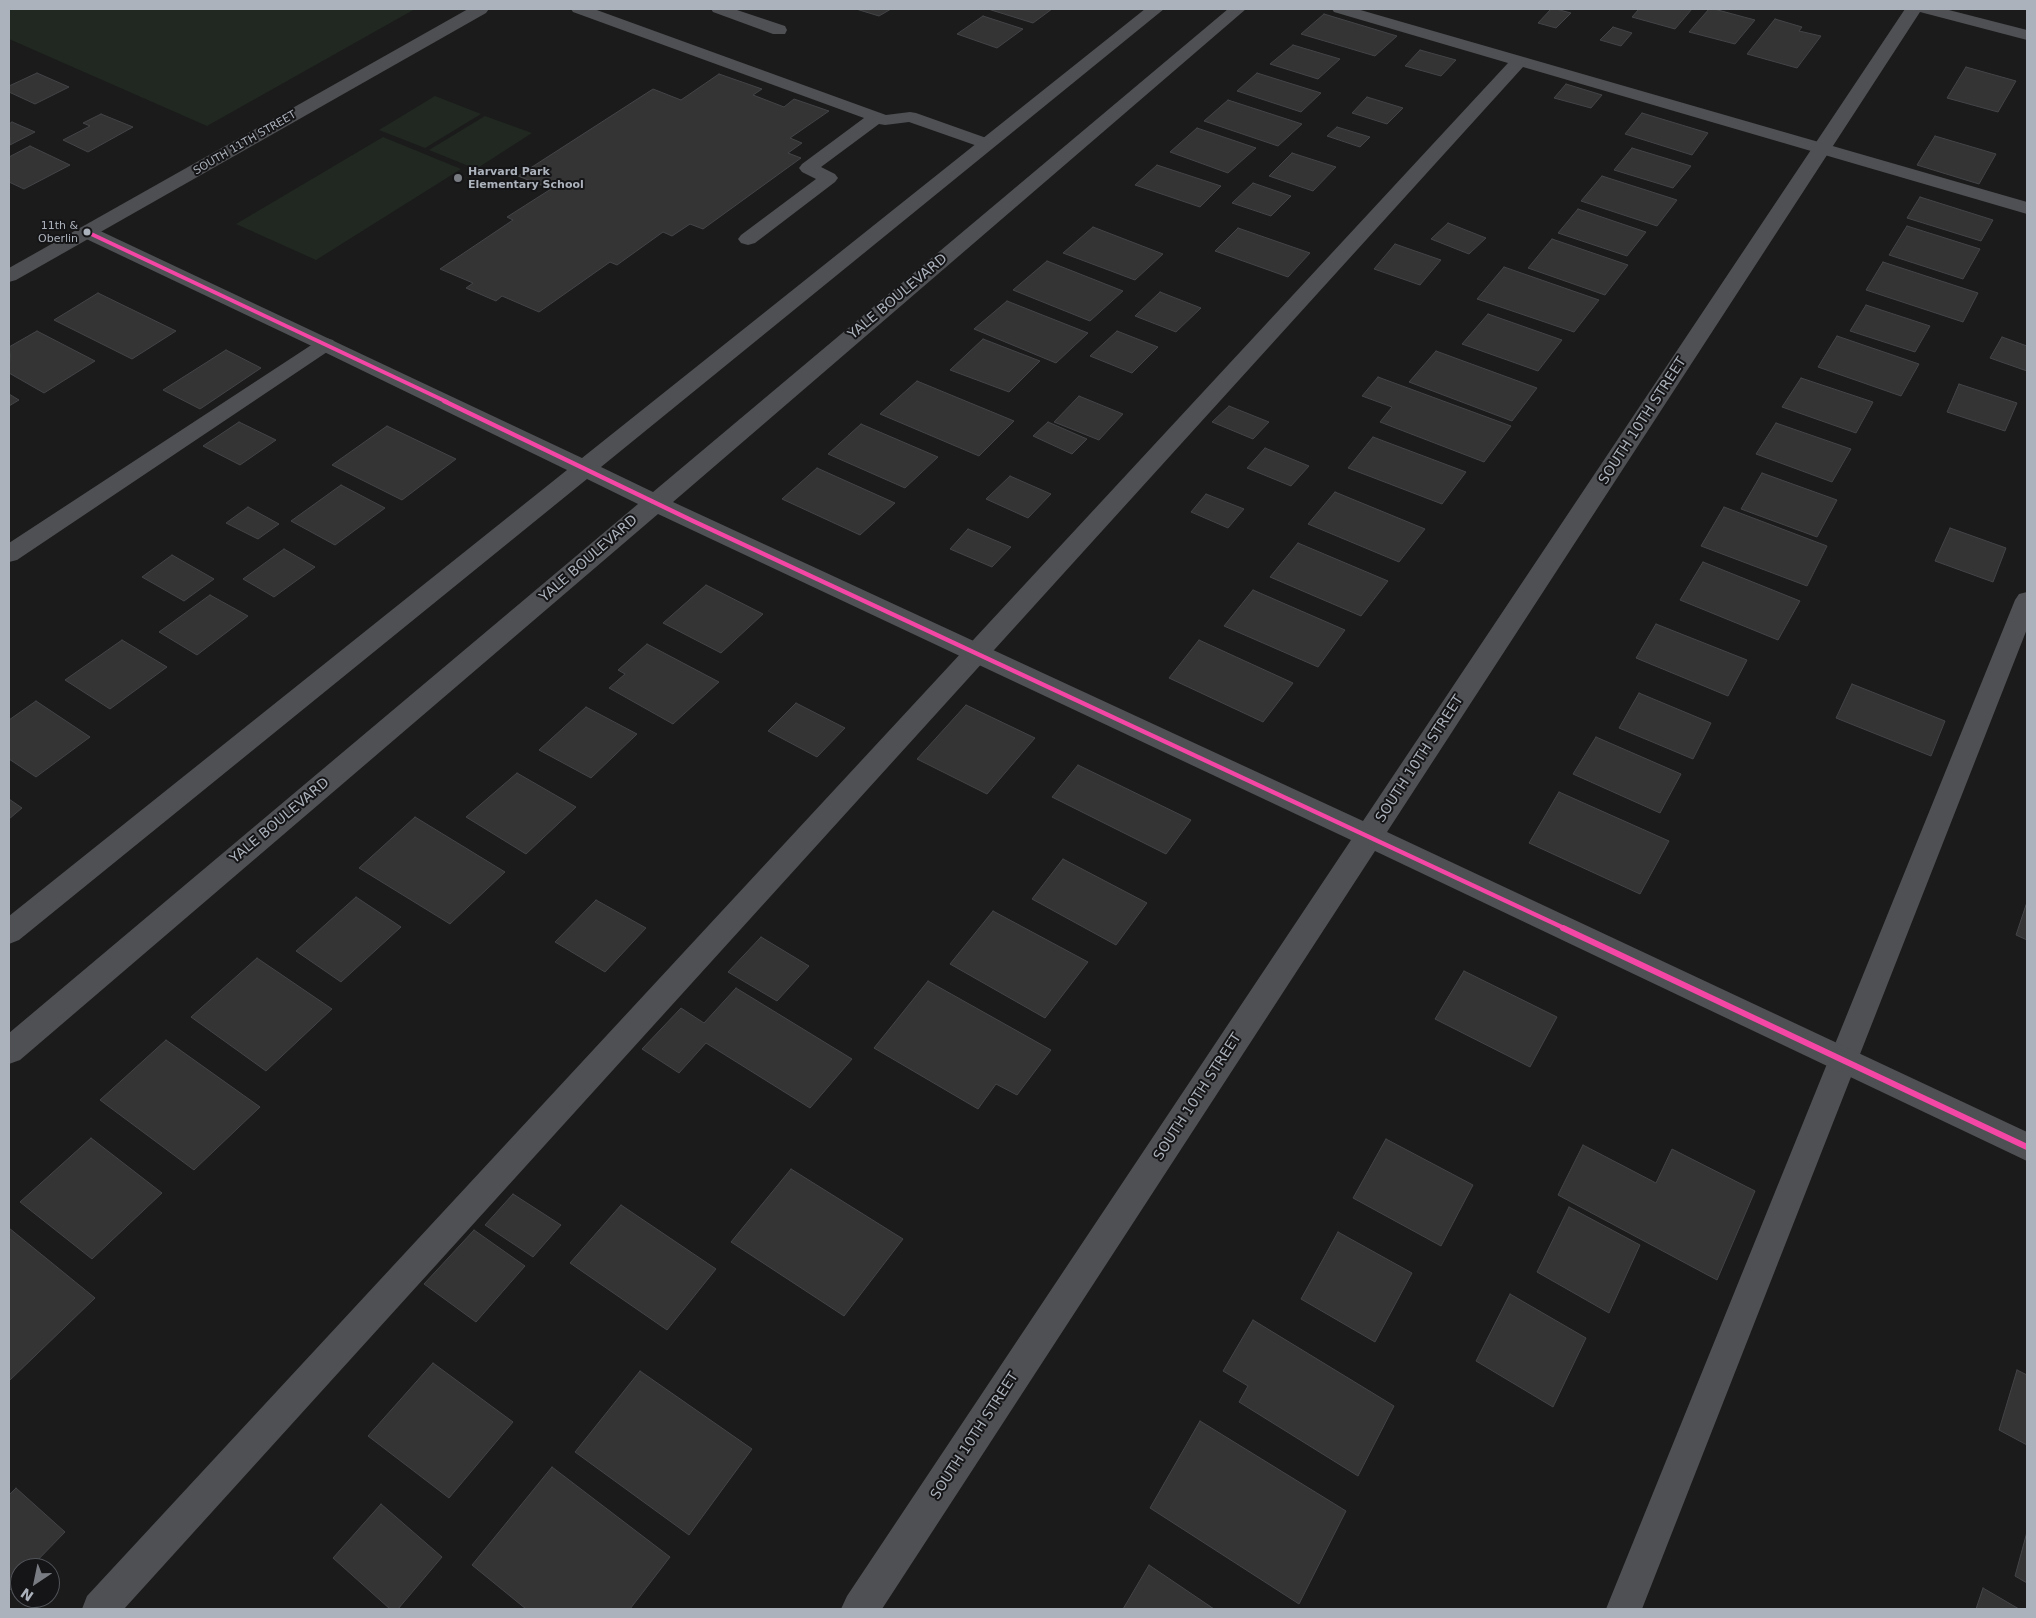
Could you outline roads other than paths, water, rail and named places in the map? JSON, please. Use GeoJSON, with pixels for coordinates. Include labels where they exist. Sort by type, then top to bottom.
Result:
{"type":"FeatureCollection","features":[{"type":"Feature","properties":{"kind":"street","name":"SOUTH 11TH STREET"},"geometry":{"type":"LineString","coordinates":[[9,276],[480,9]]}},
{"type":"Feature","properties":{"kind":"street"},"geometry":{"type":"LineString","coordinates":[[9,932],[1155,9]]}},
{"type":"Feature","properties":{"kind":"street","name":"YALE BOULEVARD"},"geometry":{"type":"LineString","coordinates":[[9,1051],[1238,9]]}},
{"type":"Feature","properties":{"kind":"street","name":"SOUTH 10TH STREET"},"geometry":{"type":"LineString","coordinates":[[860,1609],[1913,9]]}},
{"type":"Feature","properties":{"kind":"street"},"geometry":{"type":"LineString","coordinates":[[1926,9],[2027,35]]}},
{"type":"Feature","properties":{"kind":"street"},"geometry":{"type":"LineString","coordinates":[[87,232],[2027,1147]]}},
{"type":"Feature","properties":{"kind":"lane"},"geometry":{"type":"LineString","coordinates":[[579,9],[885,120],[910,117],[986,144]]}},
{"type":"Feature","properties":{"kind":"lane"},"geometry":{"type":"LineString","coordinates":[[719,9],[779,30]]}},
{"type":"Feature","properties":{"kind":"lane"},"geometry":{"type":"LineString","coordinates":[[1340,9],[2027,208]]}},
{"type":"Feature","properties":{"kind":"lane"},"geometry":{"type":"LineString","coordinates":[[100,1609],[975,652],[1520,60]]}},
{"type":"Feature","properties":{"kind":"lane"},"geometry":{"type":"LineString","coordinates":[[748,239],[829,178],[808,168],[878,117]]}},
{"type":"Feature","properties":{"kind":"lane"},"geometry":{"type":"LineString","coordinates":[[9,554],[326,344]]}},
{"type":"Feature","properties":{"kind":"lane"},"geometry":{"type":"LineString","coordinates":[[1624,1609],[2027,600]]}},
{"type":"Feature","properties":{"kind":"place","name":"Harvard Park Elementary School"},"geometry":{"type":"Point","coordinates":[458,178]}},
{"type":"Feature","properties":{"kind":"place","name":"11th & Oberlin"},"geometry":{"type":"Point","coordinates":[87,232]}}]}
